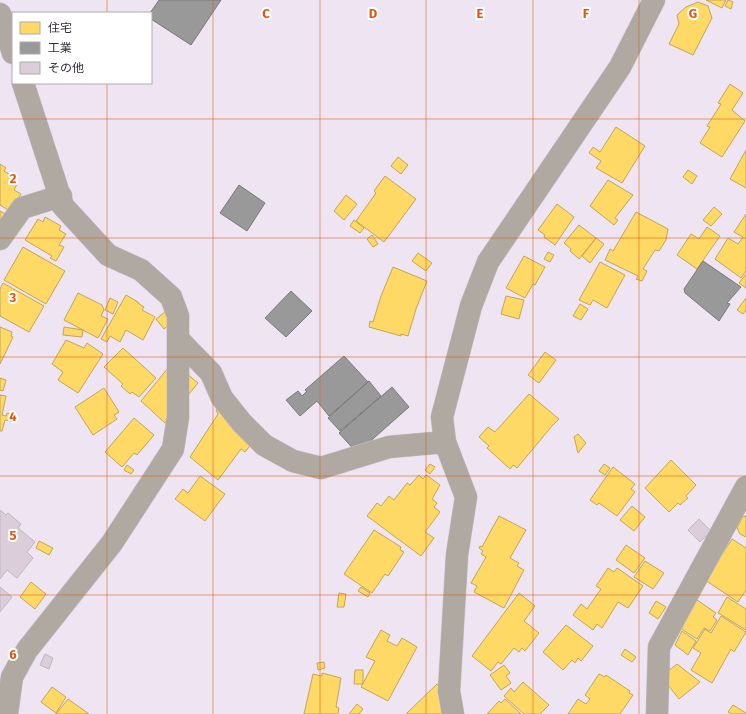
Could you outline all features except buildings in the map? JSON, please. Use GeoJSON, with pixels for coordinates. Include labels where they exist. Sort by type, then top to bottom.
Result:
{"type":"FeatureCollection","features":[{"type":"Feature","properties":{"kind":"street"},"geometry":{"type":"LineString","coordinates":[[453,714],[449,691],[456,562],[466,497],[445,442],[442,417],[471,306],[488,262],[620,67],[654,0]]}},
{"type":"Feature","properties":{"kind":"street"},"geometry":{"type":"LineString","coordinates":[[0,14],[12,50]]}},
{"type":"Feature","properties":{"kind":"street"},"geometry":{"type":"LineString","coordinates":[[7,714],[12,677],[8,671],[27,650],[112,543],[173,449],[178,416],[178,316],[171,297],[140,270],[108,255],[63,206],[23,84]]}},
{"type":"Feature","properties":{"kind":"street"},"geometry":{"type":"LineString","coordinates":[[0,239],[22,208],[61,196]]}},
{"type":"Feature","properties":{"kind":"street"},"geometry":{"type":"LineString","coordinates":[[178,339],[211,373],[222,398],[242,423],[264,445],[293,461],[321,468],[389,447],[445,442]]}},
{"type":"Feature","properties":{"kind":"street"},"geometry":{"type":"LineString","coordinates":[[657,714],[659,647],[746,487]]}}]}
